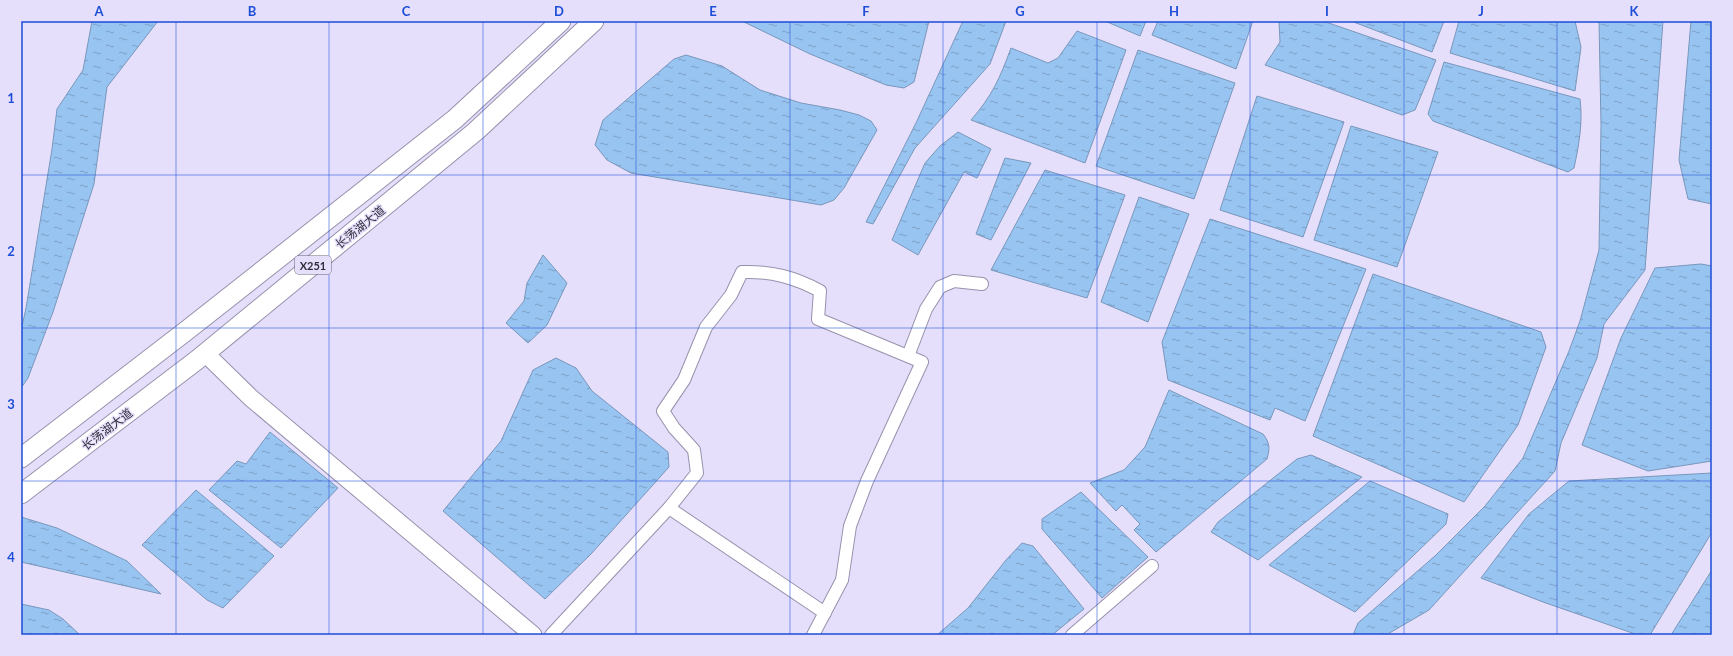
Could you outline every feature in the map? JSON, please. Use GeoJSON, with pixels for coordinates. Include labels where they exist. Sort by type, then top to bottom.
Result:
{"type":"FeatureCollection","features":[{"type":"Feature","properties":{"kind":"main road","name":"X251"},"geometry":{"type":"LineString","coordinates":[[21,458],[186,331],[455,119],[562,21]]}},
{"type":"Feature","properties":{"kind":"main road","name":"长荡湖大道"},"geometry":{"type":"LineString","coordinates":[[21,494],[205,353],[476,131],[594,21]]}},
{"type":"Feature","properties":{"kind":"street"},"geometry":{"type":"LineString","coordinates":[[551,635],[669,508],[697,473],[694,450],[674,428],[663,411],[684,380],[706,328],[731,295],[742,272],[762,271],[800,281],[820,291],[818,319],[922,362],[866,481],[850,526],[842,580],[813,635]]}},
{"type":"Feature","properties":{"kind":"street"},"geometry":{"type":"LineString","coordinates":[[908,356],[926,309],[940,286],[954,281],[982,284]]}},
{"type":"Feature","properties":{"kind":"street"},"geometry":{"type":"LineString","coordinates":[[205,353],[251,398],[533,635]]}},
{"type":"Feature","properties":{"kind":"street"},"geometry":{"type":"LineString","coordinates":[[669,508],[825,613]]}},
{"type":"Feature","properties":{"kind":"street"},"geometry":{"type":"LineString","coordinates":[[1072,635],[1152,566]]}},
{"type":"Feature","properties":{"kind":"water"},"geometry":{"type":"Polygon","coordinates":[[[92,21],[158,21],[107,87],[94,184],[53,312],[28,378],[21,388],[21,331],[52,149],[57,109],[83,70],[92,21]]]}},
{"type":"Feature","properties":{"kind":"water"},"geometry":{"type":"Polygon","coordinates":[[[742,21],[929,21],[914,82],[904,88],[886,85],[810,54],[742,21]]]}},
{"type":"Feature","properties":{"kind":"water"},"geometry":{"type":"Polygon","coordinates":[[[963,21],[1006,21],[990,64],[915,148],[873,224],[866,222],[916,123],[963,21]]]}},
{"type":"Feature","properties":{"kind":"water"},"geometry":{"type":"Polygon","coordinates":[[[1105,21],[1146,21],[1140,36],[1105,21]]]}},
{"type":"Feature","properties":{"kind":"water"},"geometry":{"type":"Polygon","coordinates":[[[1158,21],[1253,21],[1236,69],[1152,35],[1158,21]]]}},
{"type":"Feature","properties":{"kind":"water"},"geometry":{"type":"Polygon","coordinates":[[[1279,21],[1323,21],[1436,60],[1415,110],[1402,115],[1265,65],[1280,42],[1279,21]]]}},
{"type":"Feature","properties":{"kind":"water"},"geometry":{"type":"Polygon","coordinates":[[[1351,21],[1444,21],[1432,52],[1351,21]]]}},
{"type":"Feature","properties":{"kind":"water"},"geometry":{"type":"Polygon","coordinates":[[[1459,21],[1575,21],[1581,47],[1575,91],[1450,53],[1459,21]]]}},
{"type":"Feature","properties":{"kind":"water"},"geometry":{"type":"Polygon","coordinates":[[[1599,21],[1663,21],[1645,270],[1604,324],[1597,358],[1561,443],[1555,471],[1429,610],[1386,635],[1353,635],[1358,623],[1436,555],[1485,506],[1523,458],[1569,351],[1580,321],[1599,250],[1601,125],[1599,21]]]}},
{"type":"Feature","properties":{"kind":"water"},"geometry":{"type":"Polygon","coordinates":[[[1691,21],[1712,21],[1712,204],[1688,199],[1679,160],[1691,21]]]}},
{"type":"Feature","properties":{"kind":"water"},"geometry":{"type":"Polygon","coordinates":[[[1077,31],[1126,50],[1085,163],[971,120],[985,103],[995,86],[1011,48],[1048,63],[1058,58],[1077,31]]]}},
{"type":"Feature","properties":{"kind":"water"},"geometry":{"type":"Polygon","coordinates":[[[1138,50],[1235,83],[1194,199],[1096,166],[1138,50]]]}},
{"type":"Feature","properties":{"kind":"water"},"geometry":{"type":"Polygon","coordinates":[[[686,55],[722,66],[760,90],[801,103],[859,115],[871,121],[877,130],[844,188],[834,200],[821,205],[631,173],[607,160],[595,145],[603,120],[674,59],[686,55]]]}},
{"type":"Feature","properties":{"kind":"water"},"geometry":{"type":"Polygon","coordinates":[[[1444,62],[1580,99],[1580,134],[1574,168],[1568,172],[1433,121],[1428,114],[1444,62]]]}},
{"type":"Feature","properties":{"kind":"water"},"geometry":{"type":"Polygon","coordinates":[[[1257,96],[1344,122],[1303,237],[1220,210],[1257,96]]]}},
{"type":"Feature","properties":{"kind":"water"},"geometry":{"type":"Polygon","coordinates":[[[1351,126],[1438,152],[1397,267],[1314,240],[1351,126]]]}},
{"type":"Feature","properties":{"kind":"water"},"geometry":{"type":"Polygon","coordinates":[[[958,132],[991,149],[977,178],[964,172],[918,255],[892,240],[925,163],[940,146],[958,132]]]}},
{"type":"Feature","properties":{"kind":"water"},"geometry":{"type":"Polygon","coordinates":[[[1005,158],[1031,163],[991,240],[976,234],[1005,158]]]}},
{"type":"Feature","properties":{"kind":"water"},"geometry":{"type":"Polygon","coordinates":[[[1045,170],[1125,195],[1087,298],[991,270],[1045,170]]]}},
{"type":"Feature","properties":{"kind":"water"},"geometry":{"type":"Polygon","coordinates":[[[1139,197],[1189,214],[1148,322],[1101,302],[1139,197]]]}},
{"type":"Feature","properties":{"kind":"water"},"geometry":{"type":"Polygon","coordinates":[[[1210,219],[1366,269],[1305,421],[1275,408],[1270,420],[1168,380],[1162,342],[1210,219]]]}},
{"type":"Feature","properties":{"kind":"water"},"geometry":{"type":"Polygon","coordinates":[[[543,255],[567,283],[547,325],[528,343],[506,323],[524,301],[527,283],[543,255]]]}},
{"type":"Feature","properties":{"kind":"water"},"geometry":{"type":"Polygon","coordinates":[[[1701,264],[1712,266],[1712,461],[1648,471],[1582,445],[1621,338],[1655,268],[1701,264]]]}},
{"type":"Feature","properties":{"kind":"water"},"geometry":{"type":"Polygon","coordinates":[[[1373,274],[1541,332],[1546,347],[1518,425],[1464,502],[1313,436],[1373,274]]]}},
{"type":"Feature","properties":{"kind":"water"},"geometry":{"type":"Polygon","coordinates":[[[556,358],[576,368],[592,391],[668,452],[669,467],[591,554],[545,599],[443,511],[501,441],[533,370],[556,358]]]}},
{"type":"Feature","properties":{"kind":"water"},"geometry":{"type":"Polygon","coordinates":[[[1169,390],[1263,434],[1267,440],[1269,449],[1267,459],[1156,552],[1134,530],[1140,524],[1122,505],[1116,511],[1090,483],[1124,470],[1145,447],[1169,390]]]}},
{"type":"Feature","properties":{"kind":"water"},"geometry":{"type":"Polygon","coordinates":[[[270,432],[338,488],[281,548],[209,490],[237,461],[246,464],[270,432]]]}},
{"type":"Feature","properties":{"kind":"water"},"geometry":{"type":"Polygon","coordinates":[[[1311,455],[1362,477],[1258,560],[1211,532],[1218,522],[1297,459],[1311,455]]]}},
{"type":"Feature","properties":{"kind":"water"},"geometry":{"type":"Polygon","coordinates":[[[1712,473],[1712,532],[1650,635],[1638,635],[1543,602],[1481,578],[1529,514],[1569,481],[1712,473]]]}},
{"type":"Feature","properties":{"kind":"water"},"geometry":{"type":"Polygon","coordinates":[[[1370,481],[1448,514],[1446,524],[1355,612],[1269,565],[1370,481]]]}},
{"type":"Feature","properties":{"kind":"water"},"geometry":{"type":"Polygon","coordinates":[[[196,490],[274,556],[223,608],[207,600],[142,545],[196,490]]]}},
{"type":"Feature","properties":{"kind":"water"},"geometry":{"type":"Polygon","coordinates":[[[1081,492],[1148,557],[1102,598],[1042,529],[1042,519],[1081,492]]]}},
{"type":"Feature","properties":{"kind":"water"},"geometry":{"type":"Polygon","coordinates":[[[21,517],[57,528],[127,561],[161,594],[21,562],[21,517]]]}},
{"type":"Feature","properties":{"kind":"water"},"geometry":{"type":"Polygon","coordinates":[[[1022,543],[1033,546],[1084,609],[1052,635],[937,635],[968,608],[1006,560],[1022,543]]]}},
{"type":"Feature","properties":{"kind":"water"},"geometry":{"type":"Polygon","coordinates":[[[1712,570],[1712,635],[1671,635],[1712,570]]]}},
{"type":"Feature","properties":{"kind":"water"},"geometry":{"type":"Polygon","coordinates":[[[21,604],[49,610],[63,619],[80,635],[21,635],[21,604]]]}}]}
